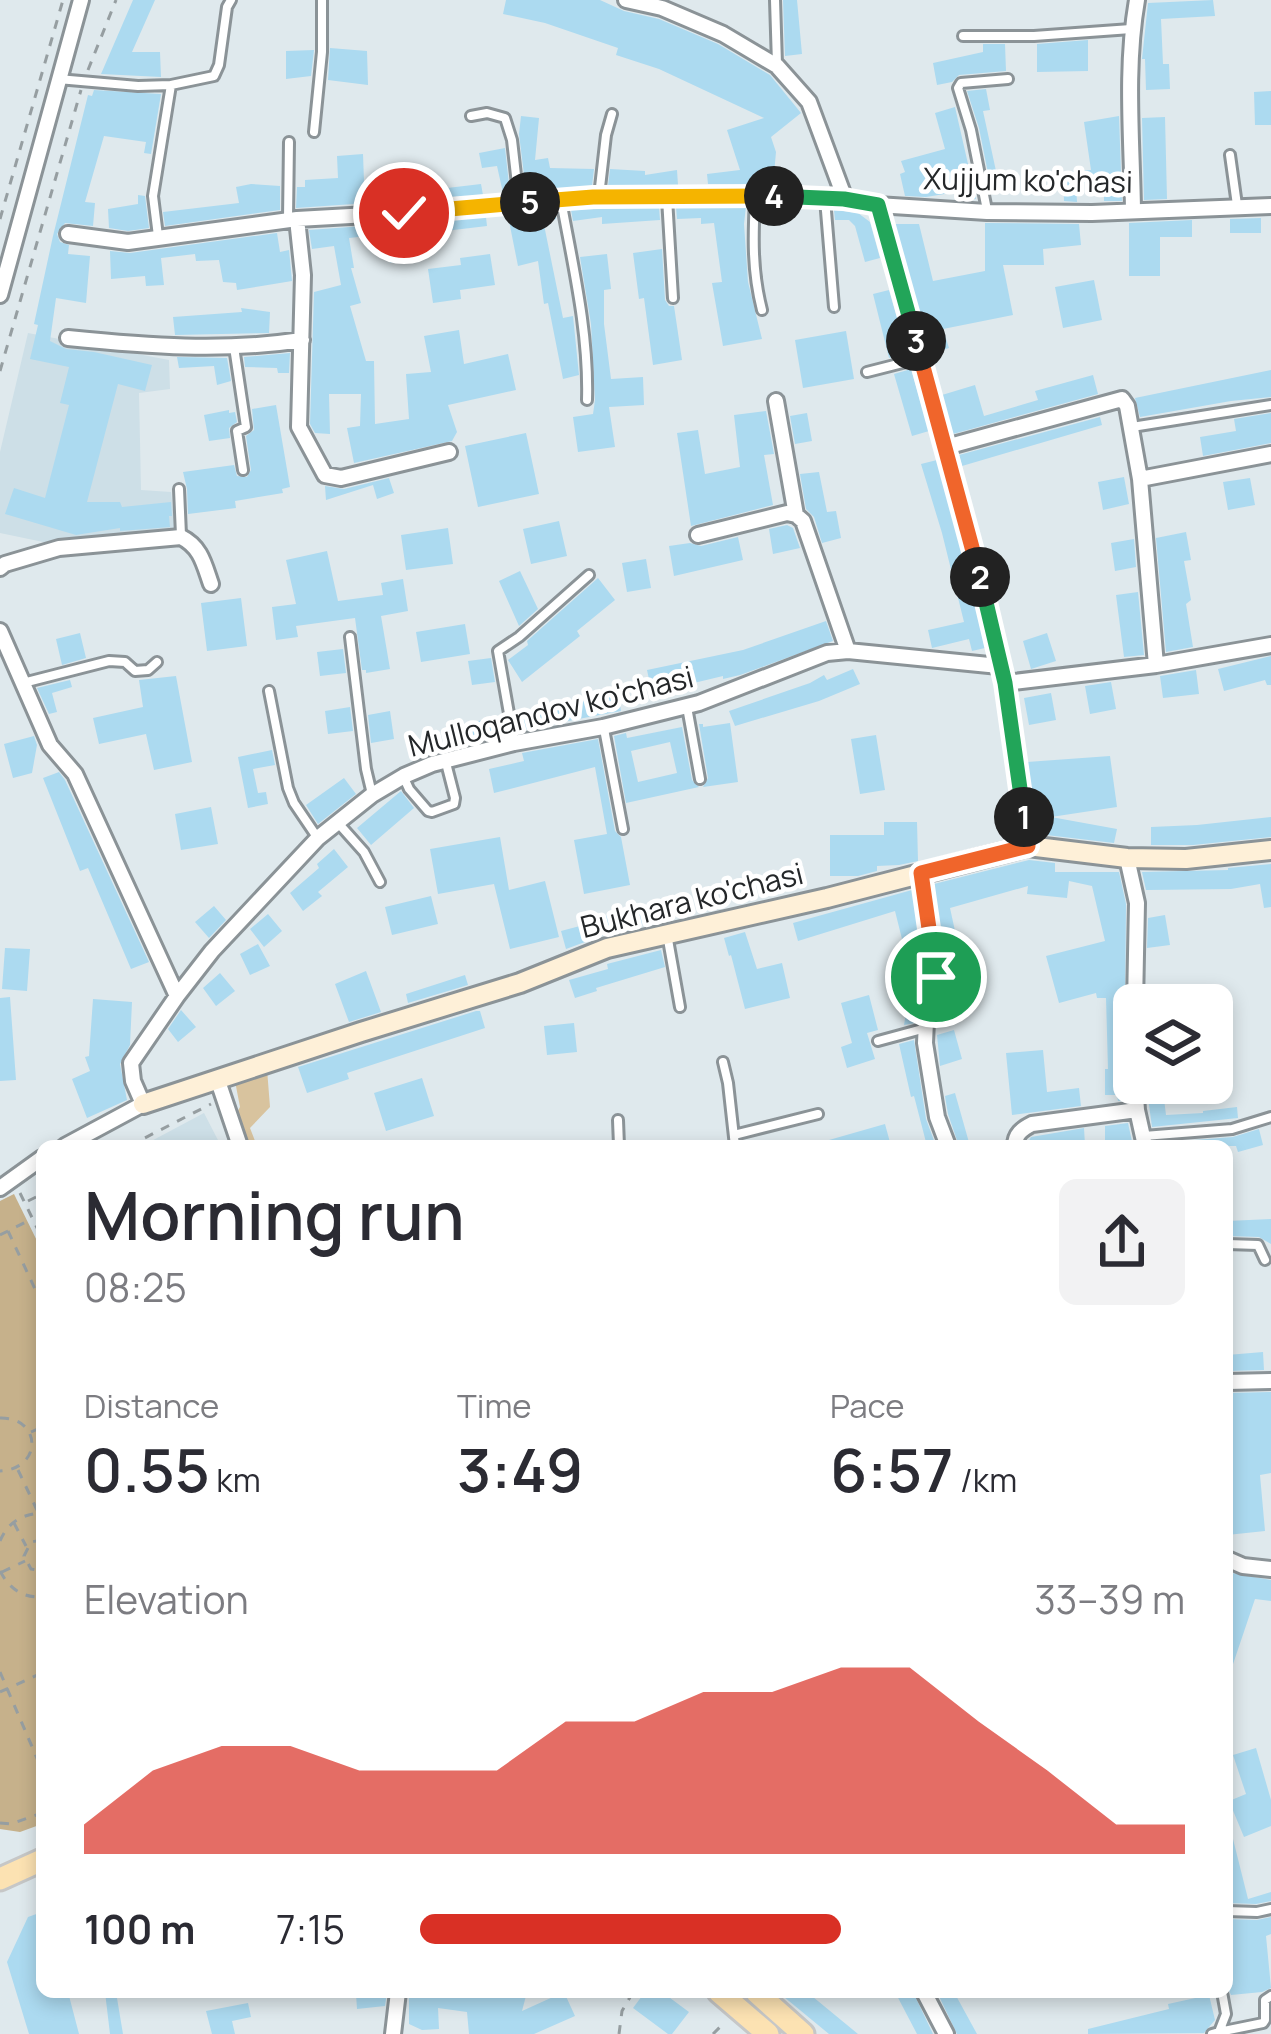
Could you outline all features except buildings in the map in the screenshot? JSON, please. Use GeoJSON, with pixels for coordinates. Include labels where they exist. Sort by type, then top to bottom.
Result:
{"type":"FeatureCollection","features":[{"type":"Feature","properties":{"kind":"main road"},"geometry":{"type":"LineString","coordinates":[[0,1879],[36,1863]]}},
{"type":"Feature","properties":{"kind":"main road"},"geometry":{"type":"LineString","coordinates":[[726,1998],[768,2034]]}},
{"type":"Feature","properties":{"kind":"main road"},"geometry":{"type":"LineString","coordinates":[[763,1998],[803,2034]]}},
{"type":"Feature","properties":{"kind":"street"},"geometry":{"type":"LineString","coordinates":[[0,296],[81,0]]}},
{"type":"Feature","properties":{"kind":"street"},"geometry":{"type":"LineString","coordinates":[[626,0],[662,8],[723,34],[777,66],[809,102],[844,199]]}},
{"type":"Feature","properties":{"kind":"street"},"geometry":{"type":"LineString","coordinates":[[1133,210],[1137,0]]}},
{"type":"Feature","properties":{"kind":"street","name":"Xujjum ko'chasi"},"geometry":{"type":"LineString","coordinates":[[68,234],[110,242],[292,219],[599,197],[755,195],[987,212],[1271,206]]}},
{"type":"Feature","properties":{"kind":"street"},"geometry":{"type":"LineString","coordinates":[[878,205],[980,573],[1005,683],[1028,846]]}},
{"type":"Feature","properties":{"kind":"street"},"geometry":{"type":"LineString","coordinates":[[292,219],[304,275],[299,427],[325,476],[341,478],[449,452]]}},
{"type":"Feature","properties":{"kind":"street"},"geometry":{"type":"LineString","coordinates":[[68,338],[171,348],[302,340]]}},
{"type":"Feature","properties":{"kind":"street"},"geometry":{"type":"LineString","coordinates":[[946,447],[1122,398],[1140,478],[1156,665]]}},
{"type":"Feature","properties":{"kind":"street"},"geometry":{"type":"LineString","coordinates":[[776,401],[796,514],[803,521],[848,651]]}},
{"type":"Feature","properties":{"kind":"street"},"geometry":{"type":"LineString","coordinates":[[1140,478],[1271,454]]}},
{"type":"Feature","properties":{"kind":"street"},"geometry":{"type":"LineString","coordinates":[[698,535],[796,514]]}},
{"type":"Feature","properties":{"kind":"street"},"geometry":{"type":"LineString","coordinates":[[0,568],[59,548],[181,537],[193,543],[211,584]]}},
{"type":"Feature","properties":{"kind":"street"},"geometry":{"type":"LineString","coordinates":[[0,632],[50,746],[75,775],[177,996]]}},
{"type":"Feature","properties":{"kind":"street"},"geometry":{"type":"LineString","coordinates":[[1005,683],[1271,645]]}},
{"type":"Feature","properties":{"kind":"street","name":"Mulloqandov ko'chasi"},"geometry":{"type":"LineString","coordinates":[[143,1104],[131,1063],[212,951],[318,838],[404,776],[514,743],[687,706],[827,653],[999,666]]}},
{"type":"Feature","properties":{"kind":"street","name":"Bukhara ko'chasi"},"geometry":{"type":"LineString","coordinates":[[143,1104],[220,1089],[361,1032],[520,983],[607,949],[1028,846],[1127,858],[1186,859],[1271,850]]}},
{"type":"Feature","properties":{"kind":"street"},"geometry":{"type":"LineString","coordinates":[[1127,858],[1137,903],[1135,984]]}},
{"type":"Feature","properties":{"kind":"street"},"geometry":{"type":"LineString","coordinates":[[921,873],[936,977],[925,1043],[937,1117],[946,1140]]}},
{"type":"Feature","properties":{"kind":"street"},"geometry":{"type":"LineString","coordinates":[[220,1089],[238,1140]]}},
{"type":"Feature","properties":{"kind":"street"},"geometry":{"type":"LineString","coordinates":[[76,1140],[143,1104]]}},
{"type":"Feature","properties":{"kind":"street"},"geometry":{"type":"LineString","coordinates":[[1137,1104],[1144,1140]]}},
{"type":"Feature","properties":{"kind":"street"},"geometry":{"type":"LineString","coordinates":[[1015,1140],[1032,1124],[1137,1110]]}},
{"type":"Feature","properties":{"kind":"street"},"geometry":{"type":"LineString","coordinates":[[7,1184],[36,1162]]}},
{"type":"Feature","properties":{"kind":"street"},"geometry":{"type":"LineString","coordinates":[[1233,1382],[1271,1381]]}},
{"type":"Feature","properties":{"kind":"street"},"geometry":{"type":"LineString","coordinates":[[1233,1562],[1271,1569]]}},
{"type":"Feature","properties":{"kind":"street"},"geometry":{"type":"LineString","coordinates":[[393,2034],[397,1998]]}},
{"type":"Feature","properties":{"kind":"street"},"geometry":{"type":"LineString","coordinates":[[927,1998],[946,2034]]}},
{"type":"Feature","properties":{"kind":"lane"},"geometry":{"type":"LineString","coordinates":[[58,79],[171,85],[214,76],[231,0]]}},
{"type":"Feature","properties":{"kind":"lane"},"geometry":{"type":"LineString","coordinates":[[314,132],[322,0]]}},
{"type":"Feature","properties":{"kind":"lane"},"geometry":{"type":"LineString","coordinates":[[775,0],[777,66]]}},
{"type":"Feature","properties":{"kind":"lane"},"geometry":{"type":"LineString","coordinates":[[963,36],[1133,29]]}},
{"type":"Feature","properties":{"kind":"lane"},"geometry":{"type":"LineString","coordinates":[[987,212],[958,88],[961,83],[1009,79]]}},
{"type":"Feature","properties":{"kind":"lane"},"geometry":{"type":"LineString","coordinates":[[159,238],[153,196],[171,85]]}},
{"type":"Feature","properties":{"kind":"lane"},"geometry":{"type":"LineString","coordinates":[[471,116],[487,113],[506,118],[519,202]]}},
{"type":"Feature","properties":{"kind":"lane"},"geometry":{"type":"LineString","coordinates":[[599,197],[612,114]]}},
{"type":"Feature","properties":{"kind":"lane"},"geometry":{"type":"LineString","coordinates":[[289,142],[292,219]]}},
{"type":"Feature","properties":{"kind":"lane"},"geometry":{"type":"LineString","coordinates":[[1230,155],[1237,207]]}},
{"type":"Feature","properties":{"kind":"lane"},"geometry":{"type":"LineString","coordinates":[[755,195],[752,255],[762,310]]}},
{"type":"Feature","properties":{"kind":"lane"},"geometry":{"type":"LineString","coordinates":[[667,198],[673,298]]}},
{"type":"Feature","properties":{"kind":"lane"},"geometry":{"type":"LineString","coordinates":[[561,199],[580,304],[587,400]]}},
{"type":"Feature","properties":{"kind":"lane"},"geometry":{"type":"LineString","coordinates":[[825,199],[833,307]]}},
{"type":"Feature","properties":{"kind":"lane"},"geometry":{"type":"LineString","coordinates":[[234,346],[246,427],[237,431],[243,470]]}},
{"type":"Feature","properties":{"kind":"lane"},"geometry":{"type":"LineString","coordinates":[[867,372],[921,358]]}},
{"type":"Feature","properties":{"kind":"lane"},"geometry":{"type":"LineString","coordinates":[[1131,427],[1271,405]]}},
{"type":"Feature","properties":{"kind":"lane"},"geometry":{"type":"LineString","coordinates":[[178,489],[181,537]]}},
{"type":"Feature","properties":{"kind":"lane"},"geometry":{"type":"LineString","coordinates":[[514,743],[498,651],[589,575]]}},
{"type":"Feature","properties":{"kind":"lane"},"geometry":{"type":"LineString","coordinates":[[350,637],[372,795]]}},
{"type":"Feature","properties":{"kind":"lane"},"geometry":{"type":"LineString","coordinates":[[22,683],[109,661],[125,662],[135,671],[148,670],[157,662]]}},
{"type":"Feature","properties":{"kind":"lane"},"geometry":{"type":"LineString","coordinates":[[269,691],[288,788],[318,838]]}},
{"type":"Feature","properties":{"kind":"lane"},"geometry":{"type":"LineString","coordinates":[[687,706],[700,779]]}},
{"type":"Feature","properties":{"kind":"lane"},"geometry":{"type":"LineString","coordinates":[[603,727],[623,829]]}},
{"type":"Feature","properties":{"kind":"lane"},"geometry":{"type":"LineString","coordinates":[[404,776],[428,811],[449,807],[454,798],[446,761]]}},
{"type":"Feature","properties":{"kind":"lane"},"geometry":{"type":"LineString","coordinates":[[338,823],[364,852],[380,882]]}},
{"type":"Feature","properties":{"kind":"lane"},"geometry":{"type":"LineString","coordinates":[[667,933],[680,1007]]}},
{"type":"Feature","properties":{"kind":"lane"},"geometry":{"type":"LineString","coordinates":[[878,1041],[926,1028]]}},
{"type":"Feature","properties":{"kind":"lane"},"geometry":{"type":"LineString","coordinates":[[723,1062],[735,1140],[818,1114]]}},
{"type":"Feature","properties":{"kind":"lane"},"geometry":{"type":"LineString","coordinates":[[1151,1140],[1232,1129],[1271,1118]]}},
{"type":"Feature","properties":{"kind":"lane"},"geometry":{"type":"LineString","coordinates":[[618,1120],[619,1140]]}},
{"type":"Feature","properties":{"kind":"lane"},"geometry":{"type":"LineString","coordinates":[[1233,1244],[1258,1245],[1265,1260]]}},
{"type":"Feature","properties":{"kind":"lane"},"geometry":{"type":"LineString","coordinates":[[1233,1911],[1271,1909]]}},
{"type":"Feature","properties":{"kind":"lane"},"geometry":{"type":"LineString","coordinates":[[1216,2033],[1262,2023],[1265,2000],[1271,1996]]}},
{"type":"Feature","properties":{"kind":"lane"},"geometry":{"type":"LineString","coordinates":[[1216,2033],[1226,2014],[1223,1998]]}},
{"type":"Feature","properties":{"kind":"path"},"geometry":{"type":"LineString","coordinates":[[0,219],[63,0]]}},
{"type":"Feature","properties":{"kind":"path"},"geometry":{"type":"LineString","coordinates":[[0,371],[83,81],[116,0]]}},
{"type":"Feature","properties":{"kind":"path"},"geometry":{"type":"LineString","coordinates":[[139,1140],[220,1089]]}},
{"type":"Feature","properties":{"kind":"path"},"geometry":{"type":"LineString","coordinates":[[7,1184],[25,1202],[36,1225]]}},
{"type":"Feature","properties":{"kind":"path"},"geometry":{"type":"LineString","coordinates":[[25,1202],[36,1197]]}},
{"type":"Feature","properties":{"kind":"path"},"geometry":{"type":"LineString","coordinates":[[0,1235],[33,1218]]}},
{"type":"Feature","properties":{"kind":"path"},"geometry":{"type":"LineString","coordinates":[[8,1231],[36,1291]]}},
{"type":"Feature","properties":{"kind":"path"},"geometry":{"type":"LineString","coordinates":[[0,1418],[18,1420],[32,1440],[29,1457],[17,1469],[0,1471]]}},
{"type":"Feature","properties":{"kind":"path"},"geometry":{"type":"LineString","coordinates":[[30,1432],[36,1430]]}},
{"type":"Feature","properties":{"kind":"path"},"geometry":{"type":"LineString","coordinates":[[17,1469],[36,1505]]}},
{"type":"Feature","properties":{"kind":"path"},"geometry":{"type":"LineString","coordinates":[[0,1540],[13,1522],[36,1514]]}},
{"type":"Feature","properties":{"kind":"path"},"geometry":{"type":"LineString","coordinates":[[13,1522],[27,1547]]}},
{"type":"Feature","properties":{"kind":"path"},"geometry":{"type":"LineString","coordinates":[[36,1541],[27,1547],[25,1561],[36,1570]]}},
{"type":"Feature","properties":{"kind":"path"},"geometry":{"type":"LineString","coordinates":[[25,1561],[0,1572],[8,1585],[36,1597]]}},
{"type":"Feature","properties":{"kind":"path"},"geometry":{"type":"LineString","coordinates":[[0,1672],[36,1756]]}},
{"type":"Feature","properties":{"kind":"path"},"geometry":{"type":"LineString","coordinates":[[0,1691],[36,1676]]}},
{"type":"Feature","properties":{"kind":"path"},"geometry":{"type":"LineString","coordinates":[[0,1823],[36,1815]]}},
{"type":"Feature","properties":{"kind":"path"},"geometry":{"type":"LineString","coordinates":[[619,2034],[630,1998]]}},
{"type":"Feature","properties":{"kind":"path"},"geometry":{"type":"LineString","coordinates":[[713,2034],[720,2027]]}},
{"type":"Feature","properties":{"kind":"shaded area"},"geometry":{"type":"Polygon","coordinates":[[[28,333],[169,360],[170,389],[139,393],[141,490],[171,492],[176,537],[48,543],[0,533],[0,452],[28,333]]]}},
{"type":"Feature","properties":{"kind":"shaded area"},"geometry":{"type":"Polygon","coordinates":[[[267,1069],[270,1107],[250,1128],[255,1140],[244,1140],[235,1116],[240,1107],[235,1081],[267,1069]]]}},
{"type":"Feature","properties":{"kind":"shaded area"},"geometry":{"type":"Polygon","coordinates":[[[204,1113],[218,1140],[153,1140],[204,1113]]]}},
{"type":"Feature","properties":{"kind":"shaded area"},"geometry":{"type":"Polygon","coordinates":[[[14,1194],[36,1239],[36,1826],[20,1832],[0,1829],[0,1201],[14,1194]]]}},
{"type":"Feature","properties":{"kind":"route"},"geometry":{"type":"LineString","coordinates":[[404,213],[593,197],[755,195],[878,205],[980,573],[1005,683],[1028,846],[921,873],[936,977]]}}]}
